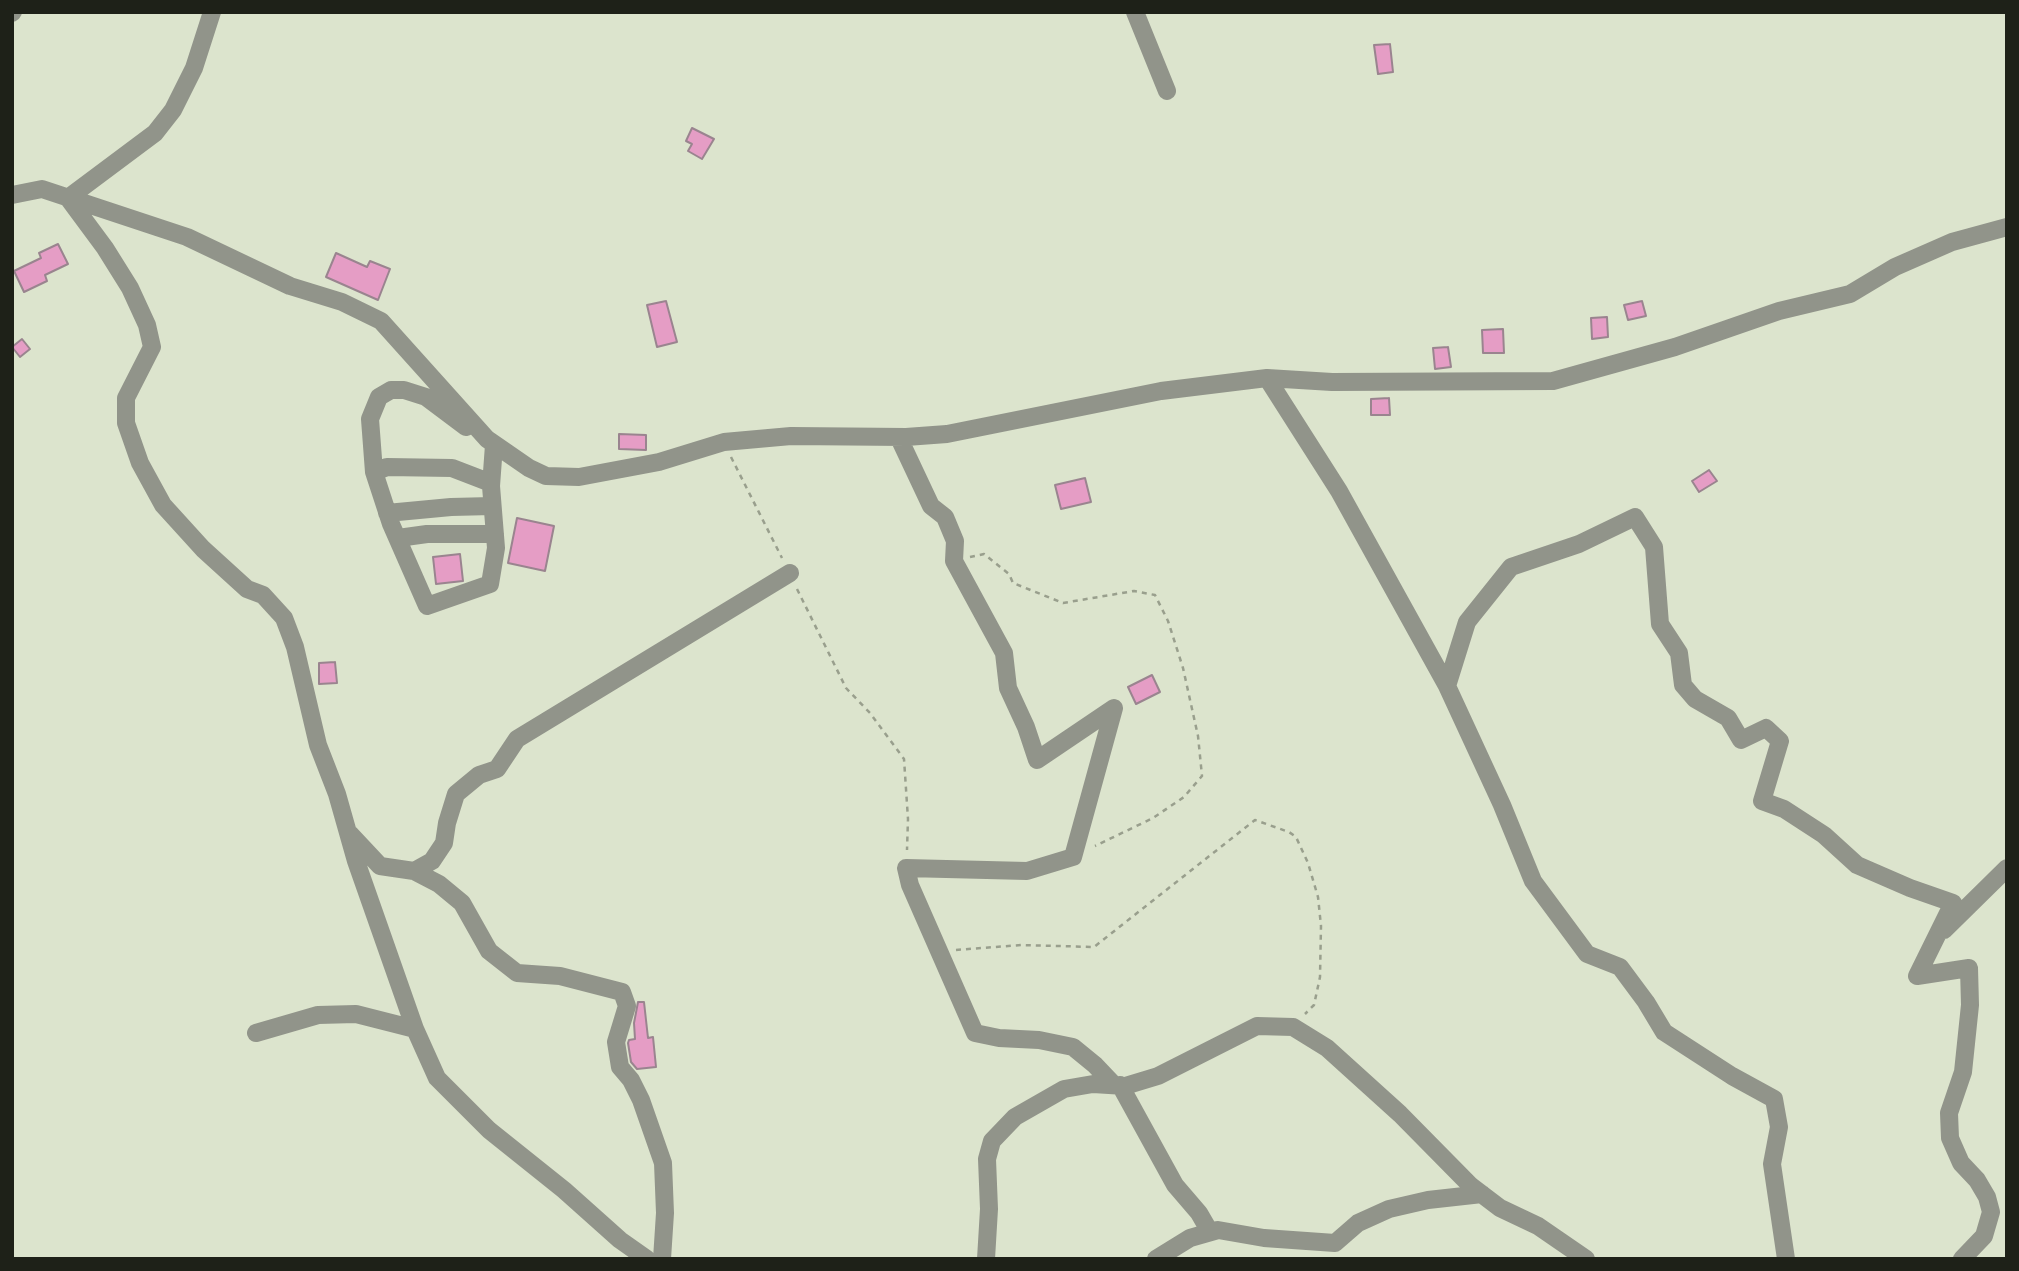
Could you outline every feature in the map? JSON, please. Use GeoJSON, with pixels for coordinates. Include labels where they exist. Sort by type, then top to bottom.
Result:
{"type":"FeatureCollection","features":[{"type":"Feature","properties":{"kind":"street"},"geometry":{"type":"LineString","coordinates":[[68,198],[155,133],[173,110],[194,68],[212,12]]}},
{"type":"Feature","properties":{"kind":"street"},"geometry":{"type":"LineString","coordinates":[[1135,12],[1167,91]]}},
{"type":"Feature","properties":{"kind":"street"},"geometry":{"type":"LineString","coordinates":[[12,195],[42,189],[187,237],[290,286],[342,302],[381,321],[491,442],[496,548],[490,584],[427,606],[387,513],[374,472],[370,419],[379,397],[391,390],[404,390],[426,397],[458,422],[491,442],[528,468],[546,476],[579,477],[659,462],[724,442],[791,436],[900,438],[947,434],[1161,391],[1267,378],[1332,382],[1553,380],[1675,347],[1779,311],[1850,294],[1895,267],[1952,242],[2007,227]]}},
{"type":"Feature","properties":{"kind":"street"},"geometry":{"type":"LineString","coordinates":[[68,198],[131,288],[147,325],[152,347],[126,398],[126,424],[140,463],[163,505],[203,549],[247,589],[263,595],[284,618],[295,646],[318,745],[337,794],[347,831],[415,1029],[436,1078],[489,1130],[564,1190],[620,1240],[647,1259]]}},
{"type":"Feature","properties":{"kind":"street"},"geometry":{"type":"LineString","coordinates":[[1267,378],[1339,491],[1447,686],[1502,805],[1533,881],[1587,954],[1620,967],[1664,1032],[1732,1076],[1774,1099],[1779,1127],[1772,1164],[1786,1259]]}},
{"type":"Feature","properties":{"kind":"street"},"geometry":{"type":"LineString","coordinates":[[900,438],[931,506],[945,517],[955,541],[954,561],[1004,653],[1008,688],[1026,726],[1037,760],[1114,708],[1073,857],[1027,872],[906,868],[910,885],[975,1033],[1073,1047],[1095,1065],[1117,1085],[1175,1185],[1199,1213],[1210,1232]]}},
{"type":"Feature","properties":{"kind":"street"},"geometry":{"type":"LineString","coordinates":[[374,472],[387,467],[452,468],[491,483]]}},
{"type":"Feature","properties":{"kind":"street"},"geometry":{"type":"LineString","coordinates":[[387,513],[492,506]]}},
{"type":"Feature","properties":{"kind":"street"},"geometry":{"type":"LineString","coordinates":[[1447,686],[1467,622],[1511,567],[1579,544],[1635,517],[1654,547],[1660,624],[1679,653],[1683,685],[1695,699],[1728,718],[1741,740],[1766,728],[1780,741],[1762,801],[1784,809],[1824,835],[1857,865],[1953,903],[1917,976]]}},
{"type":"Feature","properties":{"kind":"street"},"geometry":{"type":"LineString","coordinates":[[398,538],[427,534],[495,534]]}},
{"type":"Feature","properties":{"kind":"street"},"geometry":{"type":"LineString","coordinates":[[414,872],[432,861],[444,844],[447,822],[456,794],[479,775],[497,769],[517,739],[790,573]]}},
{"type":"Feature","properties":{"kind":"street"},"geometry":{"type":"LineString","coordinates":[[347,831],[380,866],[414,872],[439,884],[462,904],[489,951],[517,973],[560,976],[622,992],[627,1006],[616,1042],[620,1067],[631,1080],[641,1100],[663,1163],[665,1213],[662,1259]]}},
{"type":"Feature","properties":{"kind":"street"},"geometry":{"type":"LineString","coordinates":[[1917,976],[1944,930],[2007,868]]}},
{"type":"Feature","properties":{"kind":"street"},"geometry":{"type":"LineString","coordinates":[[1917,976],[1969,968],[1970,1005],[1963,1072],[1949,1113],[1950,1138],[1961,1163],[1978,1180],[1991,1212],[1984,1236],[1962,1259]]}},
{"type":"Feature","properties":{"kind":"street"},"geometry":{"type":"LineString","coordinates":[[256,1033],[318,1015],[356,1014],[415,1029]]}},
{"type":"Feature","properties":{"kind":"street"},"geometry":{"type":"LineString","coordinates":[[986,1259],[989,1209],[987,1159],[992,1141],[1015,1117],[1064,1089],[1093,1084],[1117,1085],[1158,1076],[1257,1026],[1293,1027],[1327,1048],[1400,1114],[1482,1195],[1500,1208],[1538,1226],[1586,1259]]}},
{"type":"Feature","properties":{"kind":"street"},"geometry":{"type":"LineString","coordinates":[[1156,1259],[1190,1238],[1218,1230],[1265,1238],[1335,1243],[1358,1223],[1390,1209],[1428,1200],[1482,1195]]}},
{"type":"Feature","properties":{"kind":"path"},"geometry":{"type":"LineString","coordinates":[[724,442],[846,688],[870,713],[904,758],[908,819],[906,868]]}},
{"type":"Feature","properties":{"kind":"path"},"geometry":{"type":"LineString","coordinates":[[954,561],[984,554],[1009,573],[1013,583],[1063,603],[1135,592],[1155,595],[1168,621],[1183,668],[1198,736],[1202,776],[1184,797],[1153,818],[1073,857]]}},
{"type":"Feature","properties":{"kind":"path"},"geometry":{"type":"LineString","coordinates":[[939,951],[1020,945],[1094,947],[1255,820],[1296,837],[1308,863],[1318,897],[1321,926],[1320,977],[1314,1005],[1293,1027]]}},
{"type":"Feature","properties":{"kind":"building"},"geometry":{"type":"Polygon","coordinates":[[[1390,44],[1393,72],[1378,74],[1374,45],[1390,44]]]}},
{"type":"Feature","properties":{"kind":"building"},"geometry":{"type":"Polygon","coordinates":[[[692,128],[714,139],[702,159],[688,151],[692,144],[686,141],[692,128]]]}},
{"type":"Feature","properties":{"kind":"building"},"geometry":{"type":"Polygon","coordinates":[[[58,244],[68,264],[45,275],[47,281],[24,292],[14,271],[41,258],[39,253],[58,244]]]}},
{"type":"Feature","properties":{"kind":"building"},"geometry":{"type":"Polygon","coordinates":[[[336,253],[367,267],[370,261],[390,269],[378,300],[326,277],[336,253]]]}},
{"type":"Feature","properties":{"kind":"building"},"geometry":{"type":"Polygon","coordinates":[[[666,301],[677,342],[657,347],[647,305],[666,301]]]}},
{"type":"Feature","properties":{"kind":"building"},"geometry":{"type":"Polygon","coordinates":[[[1642,301],[1646,316],[1628,320],[1624,305],[1642,301]]]}},
{"type":"Feature","properties":{"kind":"building"},"geometry":{"type":"Polygon","coordinates":[[[1607,317],[1608,337],[1592,339],[1591,318],[1607,317]]]}},
{"type":"Feature","properties":{"kind":"building"},"geometry":{"type":"Polygon","coordinates":[[[1503,329],[1504,353],[1483,353],[1482,330],[1503,329]]]}},
{"type":"Feature","properties":{"kind":"building"},"geometry":{"type":"Polygon","coordinates":[[[22,339],[30,349],[20,357],[12,347],[22,339]]]}},
{"type":"Feature","properties":{"kind":"building"},"geometry":{"type":"Polygon","coordinates":[[[1448,347],[1451,367],[1435,369],[1433,348],[1448,347]]]}},
{"type":"Feature","properties":{"kind":"building"},"geometry":{"type":"Polygon","coordinates":[[[1389,398],[1390,415],[1371,415],[1371,399],[1389,398]]]}},
{"type":"Feature","properties":{"kind":"building"},"geometry":{"type":"Polygon","coordinates":[[[619,434],[646,435],[646,450],[619,449],[619,434]]]}},
{"type":"Feature","properties":{"kind":"building"},"geometry":{"type":"Polygon","coordinates":[[[1709,470],[1717,481],[1699,492],[1692,481],[1709,470]]]}},
{"type":"Feature","properties":{"kind":"building"},"geometry":{"type":"Polygon","coordinates":[[[1085,478],[1091,502],[1061,509],[1055,485],[1085,478]]]}},
{"type":"Feature","properties":{"kind":"building"},"geometry":{"type":"Polygon","coordinates":[[[517,518],[554,526],[545,571],[508,563],[517,518]]]}},
{"type":"Feature","properties":{"kind":"building"},"geometry":{"type":"Polygon","coordinates":[[[460,554],[463,581],[436,584],[433,557],[460,554]]]}},
{"type":"Feature","properties":{"kind":"building"},"geometry":{"type":"Polygon","coordinates":[[[335,662],[337,683],[319,684],[319,663],[335,662]]]}},
{"type":"Feature","properties":{"kind":"building"},"geometry":{"type":"Polygon","coordinates":[[[1152,675],[1160,692],[1136,704],[1128,687],[1152,675]]]}},
{"type":"Feature","properties":{"kind":"building"},"geometry":{"type":"Polygon","coordinates":[[[638,1002],[644,1002],[648,1038],[653,1037],[656,1067],[637,1069],[631,1062],[628,1043],[629,1040],[635,1039],[634,1023],[638,1002]]]}}]}
